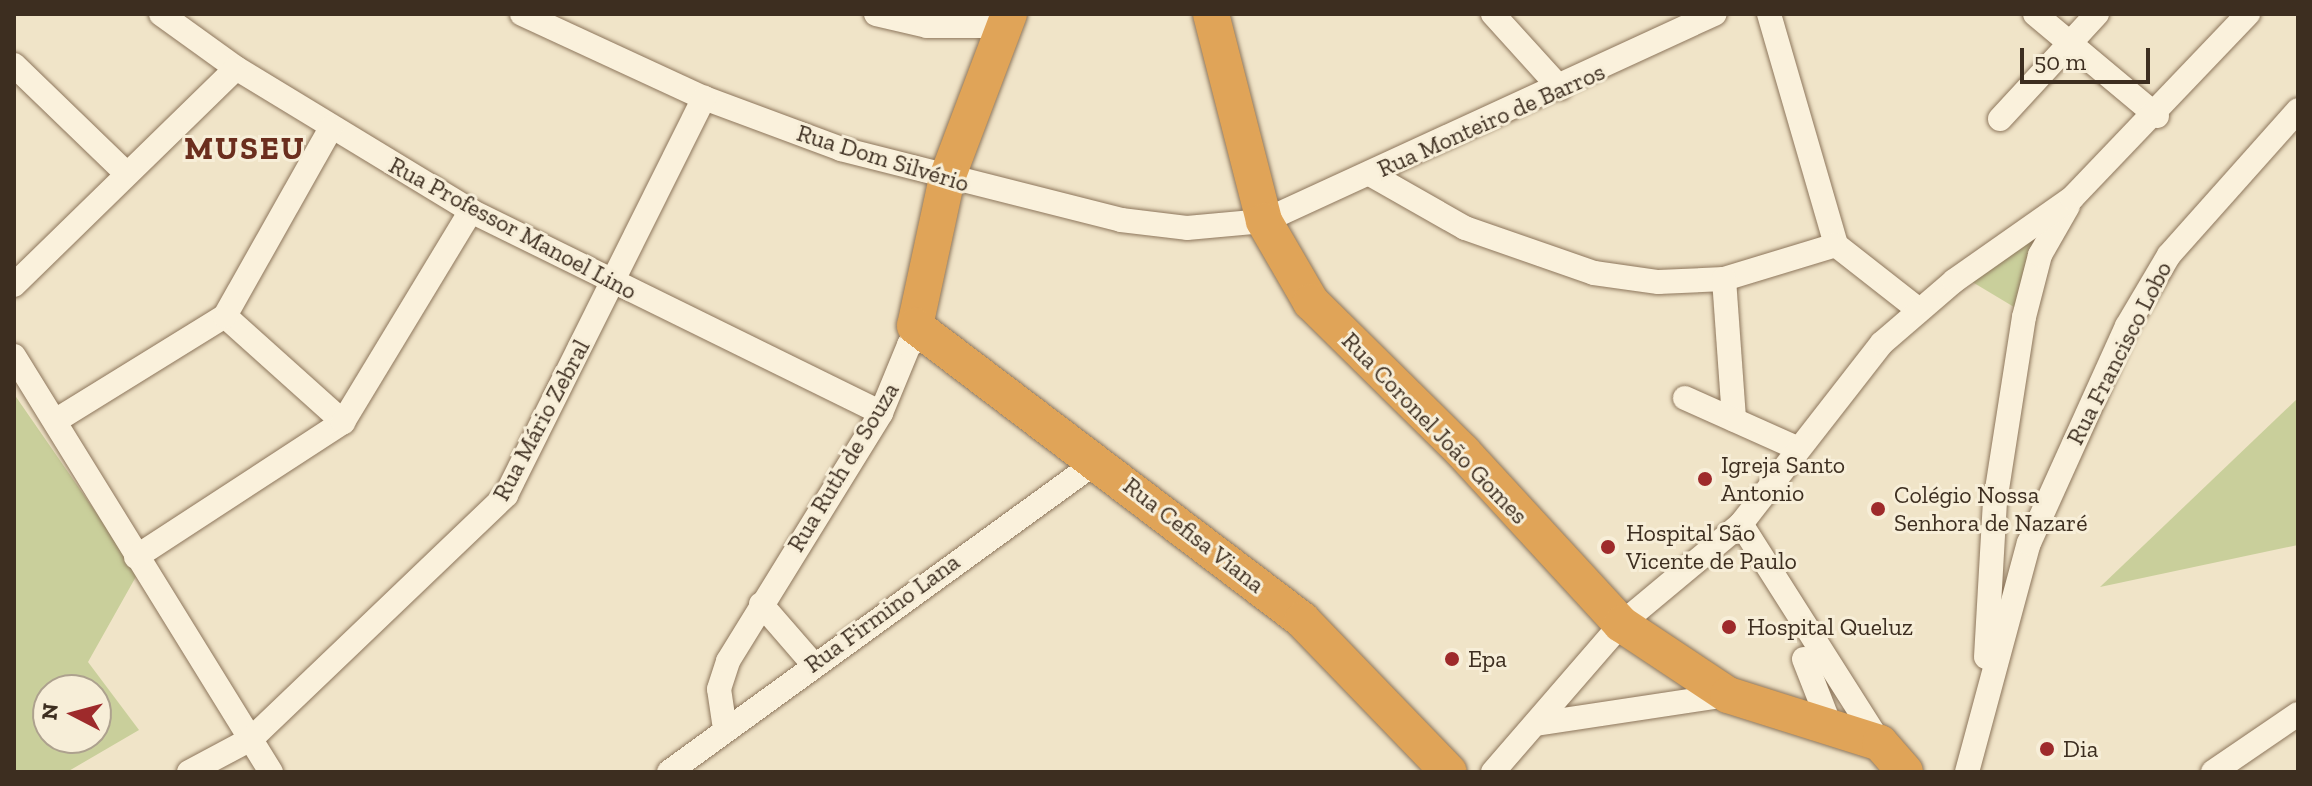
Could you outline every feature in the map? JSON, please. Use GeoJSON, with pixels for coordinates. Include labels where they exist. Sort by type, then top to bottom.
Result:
{"type":"FeatureCollection","features":[{"type":"Feature","properties":{"kind":"highway","name":"Rua Coronel João Gomes"},"geometry":{"type":"LineString","coordinates":[[1211,14],[1264,221],[1311,302],[1463,452],[1621,624],[1728,695],[1880,743]]}},
{"type":"Feature","properties":{"kind":"highway","name":"Rua Ruth de Souza"},"geometry":{"type":"LineString","coordinates":[[921,331],[947,178],[1009,20]]}},
{"type":"Feature","properties":{"kind":"highway","name":"Rua Cefisa Viana"},"geometry":{"type":"LineString","coordinates":[[921,331],[1099,460],[1302,620],[1449,772]]}},
{"type":"Feature","properties":{"kind":"highway"},"geometry":{"type":"LineString","coordinates":[[1880,743],[1905,772]]}},
{"type":"Feature","properties":{"kind":"street","name":"Rua Professor Manoel Lino"},"geometry":{"type":"LineString","coordinates":[[161,14],[236,68],[471,211],[881,413]]}},
{"type":"Feature","properties":{"kind":"street","name":"Rua Dom Silvério"},"geometry":{"type":"LineString","coordinates":[[522,14],[704,98],[947,178],[1121,220],[1187,228],[1264,221]]}},
{"type":"Feature","properties":{"kind":"street"},"geometry":{"type":"LineString","coordinates":[[876,14],[927,26],[1009,20]]}},
{"type":"Feature","properties":{"kind":"street"},"geometry":{"type":"LineString","coordinates":[[1493,14],[1560,88]]}},
{"type":"Feature","properties":{"kind":"street","name":"Rua Monteiro de Barros"},"geometry":{"type":"LineString","coordinates":[[1264,221],[1560,88],[1715,14]]}},
{"type":"Feature","properties":{"kind":"street"},"geometry":{"type":"LineString","coordinates":[[1769,14],[1836,245],[1919,310]]}},
{"type":"Feature","properties":{"kind":"street"},"geometry":{"type":"LineString","coordinates":[[2035,14],[2157,116]]}},
{"type":"Feature","properties":{"kind":"street"},"geometry":{"type":"LineString","coordinates":[[2000,119],[2097,14]]}},
{"type":"Feature","properties":{"kind":"street"},"geometry":{"type":"LineString","coordinates":[[1493,772],[1621,624],[1741,524],[1797,448],[1882,343],[1919,310],[2072,198],[2157,116],[2248,14]]}},
{"type":"Feature","properties":{"kind":"street"},"geometry":{"type":"LineString","coordinates":[[14,65],[126,173]]}},
{"type":"Feature","properties":{"kind":"street"},"geometry":{"type":"LineString","coordinates":[[14,285],[236,68]]}},
{"type":"Feature","properties":{"kind":"street","name":"Rua Mário Zebral"},"geometry":{"type":"LineString","coordinates":[[189,772],[251,739],[506,495],[704,98]]}},
{"type":"Feature","properties":{"kind":"street","name":"Rua Francisco Lobo"},"geometry":{"type":"LineString","coordinates":[[1967,772],[1986,692],[2029,543],[2127,326],[2169,255],[2298,110]]}},
{"type":"Feature","properties":{"kind":"street"},"geometry":{"type":"LineString","coordinates":[[55,421],[225,316],[331,128]]}},
{"type":"Feature","properties":{"kind":"street"},"geometry":{"type":"LineString","coordinates":[[1370,174],[1465,228],[1536,256],[1658,282],[1724,279],[1836,245]]}},
{"type":"Feature","properties":{"kind":"street"},"geometry":{"type":"LineString","coordinates":[[1986,692],[1995,502],[2040,255],[2072,198]]}},
{"type":"Feature","properties":{"kind":"street"},"geometry":{"type":"LineString","coordinates":[[136,557],[343,422],[471,211]]}},
{"type":"Feature","properties":{"kind":"street"},"geometry":{"type":"LineString","coordinates":[[2014,238],[2040,255]]}},
{"type":"Feature","properties":{"kind":"street"},"geometry":{"type":"LineString","coordinates":[[1724,279],[1734,420]]}},
{"type":"Feature","properties":{"kind":"street"},"geometry":{"type":"LineString","coordinates":[[225,316],[343,422]]}},
{"type":"Feature","properties":{"kind":"street","name":"Rua Ruth de Souza"},"geometry":{"type":"LineString","coordinates":[[725,729],[719,689],[761,604],[881,413],[909,345],[921,331]]}},
{"type":"Feature","properties":{"kind":"street"},"geometry":{"type":"LineString","coordinates":[[14,356],[271,772]]}},
{"type":"Feature","properties":{"kind":"street"},"geometry":{"type":"LineString","coordinates":[[1685,398],[1797,448]]}},
{"type":"Feature","properties":{"kind":"street","name":"Rua Firmino Lana"},"geometry":{"type":"LineString","coordinates":[[669,772],[813,664],[1099,460]]}},
{"type":"Feature","properties":{"kind":"street"},"geometry":{"type":"LineString","coordinates":[[1741,524],[1880,743]]}},
{"type":"Feature","properties":{"kind":"street"},"geometry":{"type":"LineString","coordinates":[[761,604],[813,664]]}},
{"type":"Feature","properties":{"kind":"street"},"geometry":{"type":"LineString","coordinates":[[1804,659],[1831,728]]}},
{"type":"Feature","properties":{"kind":"street"},"geometry":{"type":"LineString","coordinates":[[1536,724],[1728,695]]}},
{"type":"Feature","properties":{"kind":"street"},"geometry":{"type":"LineString","coordinates":[[2213,772],[2298,714]]}},
{"type":"Feature","properties":{"kind":"green space"},"geometry":{"type":"Polygon","coordinates":[[[2048,217],[2024,313],[1964,277],[2048,217]]]}},
{"type":"Feature","properties":{"kind":"green space"},"geometry":{"type":"Polygon","coordinates":[[[14,394],[138,573],[88,662],[97,674],[32,674],[32,754],[98,754],[67,772],[14,772],[14,394]]]}},
{"type":"Feature","properties":{"kind":"green space"},"geometry":{"type":"Polygon","coordinates":[[[2298,398],[2298,545],[2100,587],[2298,398]]]}},
{"type":"Feature","properties":{"kind":"green space"},"geometry":{"type":"Polygon","coordinates":[[[112,694],[139,730],[112,746],[112,694]]]}},
{"type":"Feature","properties":{"kind":"place","name":"Igreja Santo Antonio"},"geometry":{"type":"Point","coordinates":[1705,479]}},
{"type":"Feature","properties":{"kind":"place","name":"Colégio Nossa Senhora de Nazaré"},"geometry":{"type":"Point","coordinates":[1878,509]}},
{"type":"Feature","properties":{"kind":"place","name":"Hospital São Vicente de Paulo"},"geometry":{"type":"Point","coordinates":[1608,547]}},
{"type":"Feature","properties":{"kind":"place","name":"Hospital Queluz"},"geometry":{"type":"Point","coordinates":[1729,627]}},
{"type":"Feature","properties":{"kind":"place","name":"Epa"},"geometry":{"type":"Point","coordinates":[1452,659]}},
{"type":"Feature","properties":{"kind":"place","name":"Dia"},"geometry":{"type":"Point","coordinates":[2047,749]}},
{"type":"Feature","properties":{"kind":"district","name":"MUSEU"},"geometry":{"type":"Point","coordinates":[245,148]}}]}
